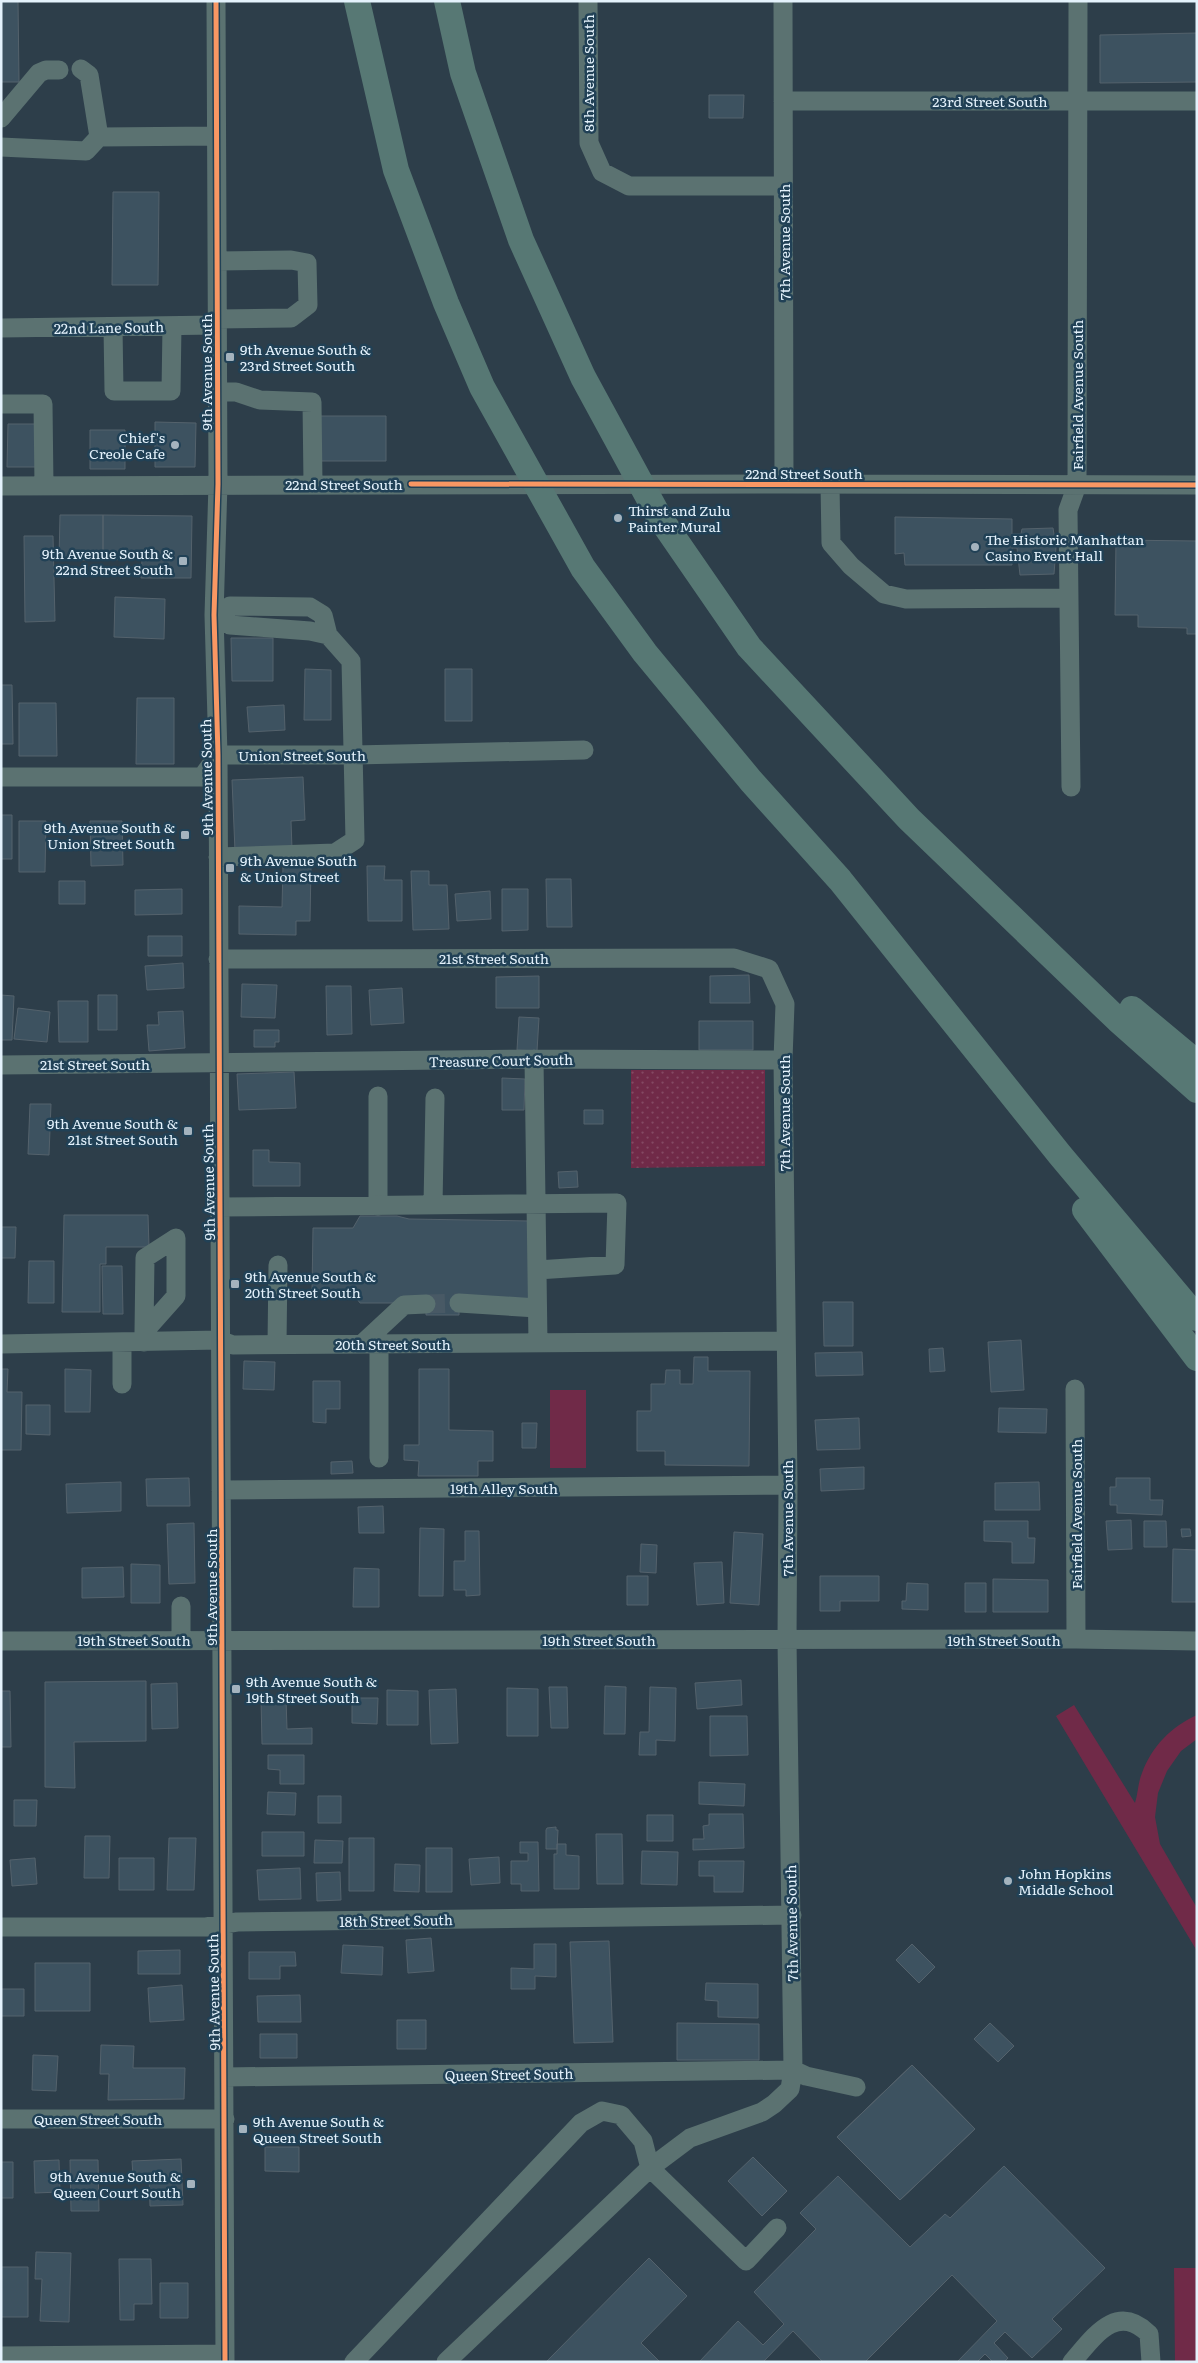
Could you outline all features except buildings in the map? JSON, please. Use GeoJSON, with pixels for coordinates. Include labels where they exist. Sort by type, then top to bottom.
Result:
{"type":"FeatureCollection","features":[{"type":"Feature","properties":{"kind":"highway"},"geometry":{"type":"LineString","coordinates":[[357,1],[396,170],[446,303],[482,387],[583,568],[645,653],[751,781],[840,880],[1060,1155],[1197,1318]]}},
{"type":"Feature","properties":{"kind":"highway"},"geometry":{"type":"LineString","coordinates":[[447,1],[463,73],[521,240],[583,377],[658,515],[710,592],[749,648],[909,820],[1118,1020],[1197,1090]]}},
{"type":"Feature","properties":{"kind":"highway"},"geometry":{"type":"LineString","coordinates":[[909,820],[1197,1063]]}},
{"type":"Feature","properties":{"kind":"highway"},"geometry":{"type":"LineString","coordinates":[[840,880],[1197,1358]]}},
{"type":"Feature","properties":{"kind":"street","name":"9th Avenue South"},"geometry":{"type":"LineString","coordinates":[[216,1],[218,1064],[223,1640],[225,2358]]}},
{"type":"Feature","properties":{"kind":"street","name":"8th Avenue South"},"geometry":{"type":"LineString","coordinates":[[588,1],[588,143],[602,172],[629,186],[784,186]]}},
{"type":"Feature","properties":{"kind":"street","name":"7th Avenue South"},"geometry":{"type":"LineString","coordinates":[[783,1],[784,484]]}},
{"type":"Feature","properties":{"kind":"street","name":"Fairfield Avenue South"},"geometry":{"type":"LineString","coordinates":[[1071,787],[1068,510],[1077,485],[1078,1]]}},
{"type":"Feature","properties":{"kind":"street"},"geometry":{"type":"LineString","coordinates":[[81,69],[89,76],[99,137]]}},
{"type":"Feature","properties":{"kind":"street"},"geometry":{"type":"LineString","coordinates":[[1,118],[39,73],[46,70],[59,70]]}},
{"type":"Feature","properties":{"kind":"street","name":"23rd Street South"},"geometry":{"type":"LineString","coordinates":[[783,101],[1197,101]]}},
{"type":"Feature","properties":{"kind":"street"},"geometry":{"type":"LineString","coordinates":[[1,147],[86,150],[99,137],[216,136]]}},
{"type":"Feature","properties":{"kind":"street","name":"22nd Lane South"},"geometry":{"type":"LineString","coordinates":[[1,328],[172,326],[291,318],[308,305],[307,264],[290,260],[217,261]]}},
{"type":"Feature","properties":{"kind":"street"},"geometry":{"type":"LineString","coordinates":[[113,327],[114,391],[171,391],[172,326]]}},
{"type":"Feature","properties":{"kind":"street"},"geometry":{"type":"LineString","coordinates":[[218,392],[236,392],[260,400],[312,402],[313,484]]}},
{"type":"Feature","properties":{"kind":"street"},"geometry":{"type":"LineString","coordinates":[[1,404],[43,404],[44,486]]}},
{"type":"Feature","properties":{"kind":"street","name":"22nd Street South"},"geometry":{"type":"LineString","coordinates":[[1,486],[218,484],[1197,485]]}},
{"type":"Feature","properties":{"kind":"street"},"geometry":{"type":"LineString","coordinates":[[830,484],[830,544],[851,566],[884,594],[906,599],[1069,598]]}},
{"type":"Feature","properties":{"kind":"street"},"geometry":{"type":"LineString","coordinates":[[218,615],[230,625],[328,634],[351,661],[355,840],[335,853],[218,857]]}},
{"type":"Feature","properties":{"kind":"street","name":"Union Street South"},"geometry":{"type":"LineString","coordinates":[[1,777],[202,777],[218,755],[354,755],[584,750]]}},
{"type":"Feature","properties":{"kind":"street","name":"21st Street South"},"geometry":{"type":"LineString","coordinates":[[218,959],[734,958],[769,969]]}},
{"type":"Feature","properties":{"kind":"street","name":"7th Avenue South"},"geometry":{"type":"LineString","coordinates":[[446,2362],[650,2168],[690,2138],[762,2112],[790,2089],[793,2070],[787,1640],[785,1004],[769,969]]}},
{"type":"Feature","properties":{"kind":"street"},"geometry":{"type":"LineString","coordinates":[[534,1059],[538,1343]]}},
{"type":"Feature","properties":{"kind":"street","name":"Treasure Court South"},"geometry":{"type":"LineString","coordinates":[[218,1064],[534,1059],[784,1060]]}},
{"type":"Feature","properties":{"kind":"street","name":"21st Street South"},"geometry":{"type":"LineString","coordinates":[[1,1064],[218,1064]]}},
{"type":"Feature","properties":{"kind":"street"},"geometry":{"type":"LineString","coordinates":[[378,1096],[378,1206]]}},
{"type":"Feature","properties":{"kind":"street"},"geometry":{"type":"LineString","coordinates":[[433,1205],[435,1098]]}},
{"type":"Feature","properties":{"kind":"street"},"geometry":{"type":"LineString","coordinates":[[219,1207],[617,1203],[615,1265],[537,1270]]}},
{"type":"Feature","properties":{"kind":"street"},"geometry":{"type":"LineString","coordinates":[[277,1344],[278,1265]]}},
{"type":"Feature","properties":{"kind":"street"},"geometry":{"type":"LineString","coordinates":[[379,1458],[370,1344],[404,1305],[426,1304]]}},
{"type":"Feature","properties":{"kind":"street"},"geometry":{"type":"LineString","coordinates":[[459,1304],[537,1308]]}},
{"type":"Feature","properties":{"kind":"street","name":"20th Street South"},"geometry":{"type":"LineString","coordinates":[[1,1344],[122,1342],[144,1337],[220,1340],[233,1344],[786,1341]]}},
{"type":"Feature","properties":{"kind":"street"},"geometry":{"type":"LineString","coordinates":[[122,1342],[122,1384]]}},
{"type":"Feature","properties":{"kind":"street","name":"Fairfield Avenue South"},"geometry":{"type":"LineString","coordinates":[[1075,1390],[1076,1639]]}},
{"type":"Feature","properties":{"kind":"street","name":"19th Alley South"},"geometry":{"type":"LineString","coordinates":[[221,1490],[788,1485]]}},
{"type":"Feature","properties":{"kind":"street"},"geometry":{"type":"LineString","coordinates":[[181,1606],[181,1640]]}},
{"type":"Feature","properties":{"kind":"street","name":"19th Street South"},"geometry":{"type":"LineString","coordinates":[[1,1640],[1076,1639],[1197,1641]]}},
{"type":"Feature","properties":{"kind":"street","name":"18th Street South"},"geometry":{"type":"LineString","coordinates":[[1,1927],[206,1927],[223,1923],[792,1915]]}},
{"type":"Feature","properties":{"kind":"street"},"geometry":{"type":"LineString","coordinates":[[793,2070],[806,2076],[856,2087]]}},
{"type":"Feature","properties":{"kind":"street","name":"Queen Street South"},"geometry":{"type":"LineString","coordinates":[[225,2077],[793,2070]]}},
{"type":"Feature","properties":{"kind":"street"},"geometry":{"type":"LineString","coordinates":[[354,2362],[581,2123],[602,2111],[621,2115],[644,2141],[650,2168],[746,2260],[777,2228]]}},
{"type":"Feature","properties":{"kind":"street","name":"Queen Street South"},"geometry":{"type":"LineString","coordinates":[[1,2119],[225,2119]]}},
{"type":"Feature","properties":{"kind":"street"},"geometry":{"type":"LineString","coordinates":[[1072,2362],[1109,2324],[1118,2321],[1131,2321],[1140,2325],[1149,2334],[1151,2362]]}},
{"type":"Feature","properties":{"kind":"street"},"geometry":{"type":"LineString","coordinates":[[1,2356],[225,2358]]}},
{"type":"Feature","properties":{"kind":"shaded area"},"geometry":{"type":"Polygon","coordinates":[[[631,1070],[765,1070],[765,1166],[631,1168],[631,1070]]]}},
{"type":"Feature","properties":{"kind":"shaded area"},"geometry":{"type":"Polygon","coordinates":[[[550,1390],[586,1390],[586,1468],[550,1468],[550,1390]]]}},
{"type":"Feature","properties":{"kind":"shaded area"},"geometry":{"type":"Polygon","coordinates":[[[1074,1705],[1135,1803],[1142,1773],[1151,1754],[1164,1738],[1179,1725],[1197,1715],[1197,1739],[1181,1751],[1167,1771],[1158,1793],[1155,1817],[1160,1844],[1197,1908],[1197,1951],[1056,1716],[1074,1705]]]}},
{"type":"Feature","properties":{"kind":"shaded area"},"geometry":{"type":"Polygon","coordinates":[[[1174,2268],[1197,2268],[1197,2362],[1175,2362],[1174,2268]]]}},
{"type":"Feature","properties":{"kind":"tunnel"},"geometry":{"type":"LineString","coordinates":[[426,1304],[459,1303]]}},
{"type":"Feature","properties":{"kind":"cycle path"},"geometry":{"type":"LineString","coordinates":[[216,1],[218,484],[214,615],[218,755],[225,2362]]}},
{"type":"Feature","properties":{"kind":"cycle path"},"geometry":{"type":"LineString","coordinates":[[411,484],[1197,485]]}},
{"type":"Feature","properties":{"kind":"place","name":"9th Avenue South & 23rd Street South"},"geometry":{"type":"Point","coordinates":[230,357]}},
{"type":"Feature","properties":{"kind":"place","name":"Chief's Creole Cafe"},"geometry":{"type":"Point","coordinates":[175,445]}},
{"type":"Feature","properties":{"kind":"place","name":"Thirst and Zulu Painter Mural"},"geometry":{"type":"Point","coordinates":[618,518]}},
{"type":"Feature","properties":{"kind":"place","name":"The Historic Manhattan Casino Event Hall"},"geometry":{"type":"Point","coordinates":[975,547]}},
{"type":"Feature","properties":{"kind":"place","name":"9th Avenue South & 22nd Street South"},"geometry":{"type":"Point","coordinates":[183,561]}},
{"type":"Feature","properties":{"kind":"place","name":"9th Avenue South & Union Street South"},"geometry":{"type":"Point","coordinates":[185,835]}},
{"type":"Feature","properties":{"kind":"place","name":"9th Avenue South & Union Street"},"geometry":{"type":"Point","coordinates":[230,868]}},
{"type":"Feature","properties":{"kind":"place","name":"9th Avenue South & 21st Street South"},"geometry":{"type":"Point","coordinates":[188,1131]}},
{"type":"Feature","properties":{"kind":"place","name":"9th Avenue South & 20th Street South"},"geometry":{"type":"Point","coordinates":[235,1284]}},
{"type":"Feature","properties":{"kind":"place","name":"9th Avenue South & 19th Street South"},"geometry":{"type":"Point","coordinates":[236,1689]}},
{"type":"Feature","properties":{"kind":"place","name":"John Hopkins Middle School"},"geometry":{"type":"Point","coordinates":[1008,1881]}},
{"type":"Feature","properties":{"kind":"place","name":"9th Avenue South & Queen Street South"},"geometry":{"type":"Point","coordinates":[243,2129]}},
{"type":"Feature","properties":{"kind":"place","name":"9th Avenue South & Queen Court South"},"geometry":{"type":"Point","coordinates":[191,2184]}}]}
